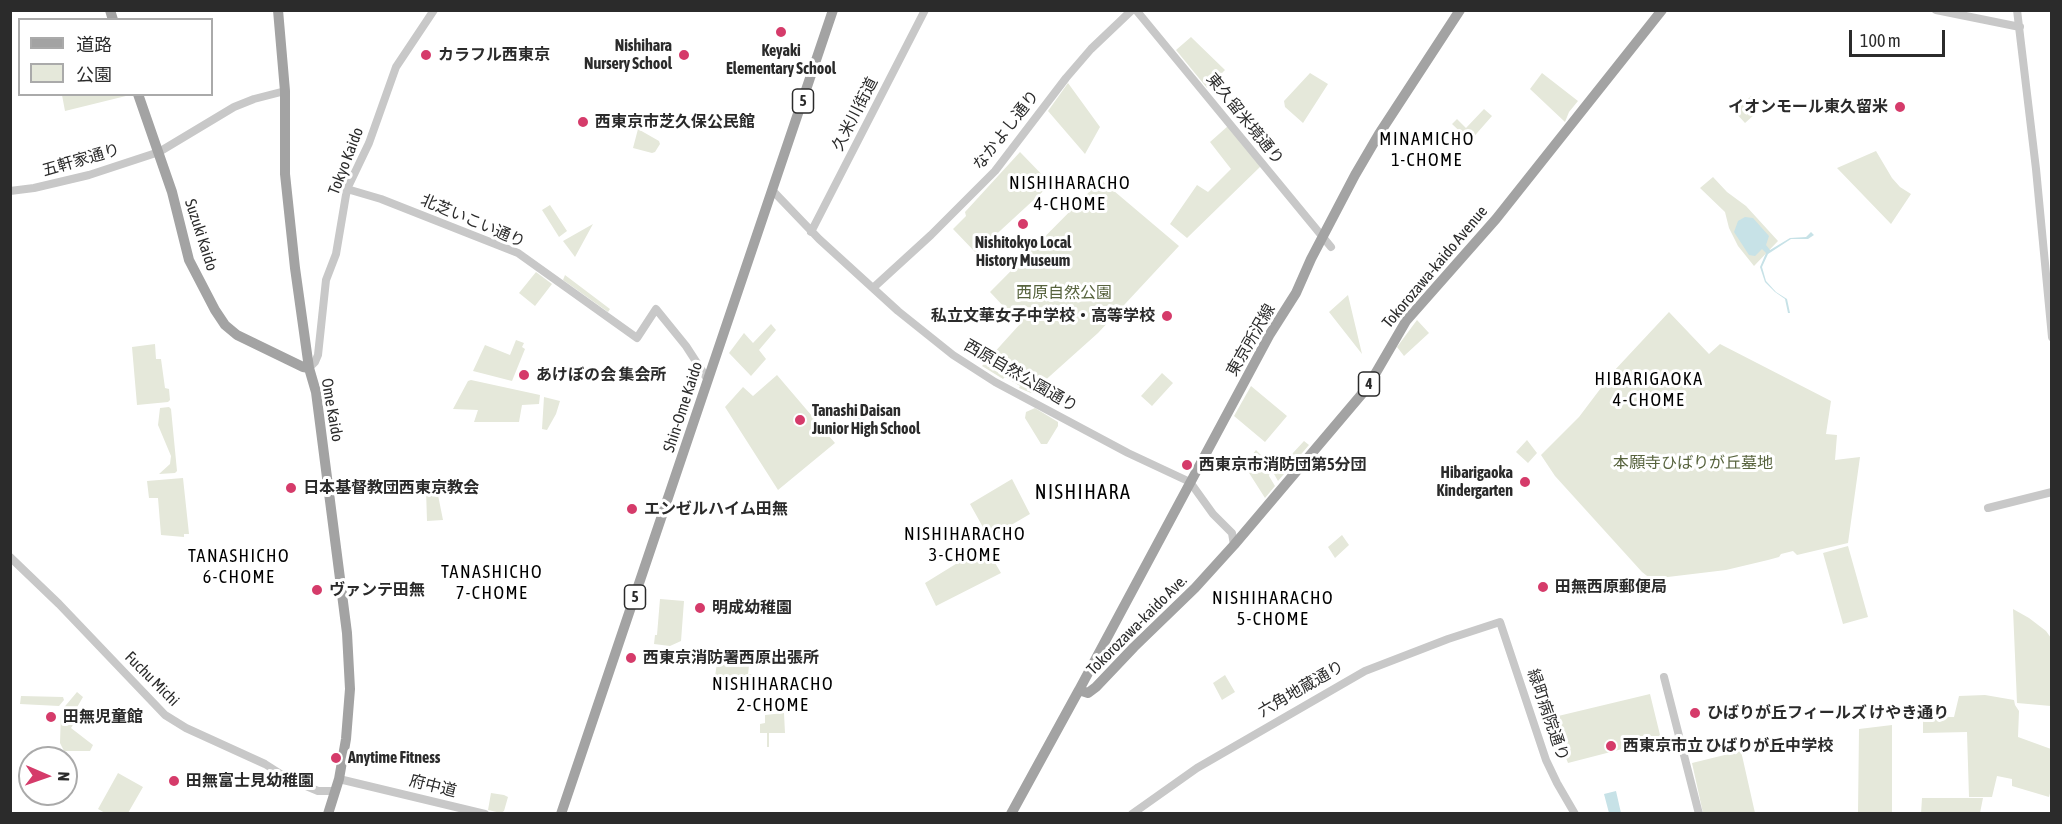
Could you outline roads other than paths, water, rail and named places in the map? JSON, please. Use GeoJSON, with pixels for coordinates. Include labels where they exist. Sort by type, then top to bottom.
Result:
{"type":"FeatureCollection","features":[{"type":"Feature","properties":{"kind":"main road","name":"Ome Kaido"},"geometry":{"type":"LineString","coordinates":[[278,10],[285,91],[285,174],[295,268],[309,368],[316,392],[347,633],[348,721],[339,779],[328,813]]}},
{"type":"Feature","properties":{"kind":"main road","name":"Shin-Ome Kaido"},"geometry":{"type":"LineString","coordinates":[[561,813],[833,10]]}},
{"type":"Feature","properties":{"kind":"main road","name":"東京所沢線"},"geometry":{"type":"LineString","coordinates":[[1079,690],[1270,334],[1296,293],[1323,237],[1379,134],[1461,10]]}},
{"type":"Feature","properties":{"kind":"main road","name":"Tokorozawa-kaido Avenue"},"geometry":{"type":"LineString","coordinates":[[1234,544],[1366,388],[1412,313],[1496,219],[1662,10]]}},
{"type":"Feature","properties":{"kind":"main road","name":"Suzuki Kaido"},"geometry":{"type":"LineString","coordinates":[[139,96],[159,152],[189,260],[205,293],[225,325],[237,335],[309,368]]}},
{"type":"Feature","properties":{"kind":"main road","name":"Tokorozawa-kaido Ave."},"geometry":{"type":"LineString","coordinates":[[1011,813],[1079,690],[1088,693],[1096,687],[1195,588],[1234,544]]}},
{"type":"Feature","properties":{"kind":"street","name":"Tokyo Kaido"},"geometry":{"type":"LineString","coordinates":[[309,368],[318,355],[326,280],[336,254],[347,189],[369,142],[396,67],[434,10]]}},
{"type":"Feature","properties":{"kind":"street","name":"久米川街道"},"geometry":{"type":"LineString","coordinates":[[812,232],[925,10]]}},
{"type":"Feature","properties":{"kind":"street","name":"東久留米境通り"},"geometry":{"type":"LineString","coordinates":[[1134,10],[1331,247]]}},
{"type":"Feature","properties":{"kind":"street","name":"なかよし通り"},"geometry":{"type":"LineString","coordinates":[[873,288],[940,227],[995,171],[1090,49],[1134,10]]}},
{"type":"Feature","properties":{"kind":"street"},"geometry":{"type":"LineString","coordinates":[[1936,10],[2020,27]]}},
{"type":"Feature","properties":{"kind":"street"},"geometry":{"type":"LineString","coordinates":[[2017,10],[2052,337]]}},
{"type":"Feature","properties":{"kind":"street","name":"五軒家通り"},"geometry":{"type":"LineString","coordinates":[[10,191],[34,188],[89,175],[159,152],[234,107],[285,91]]}},
{"type":"Feature","properties":{"kind":"street","name":"北芝いこい通り"},"geometry":{"type":"LineString","coordinates":[[347,189],[381,199],[518,253],[638,338],[656,309],[686,346],[708,381]]}},
{"type":"Feature","properties":{"kind":"street","name":"西原自然公園通り"},"geometry":{"type":"LineString","coordinates":[[773,191],[812,232],[873,288],[953,355],[995,382],[1144,462],[1174,473],[1190,482],[1213,514],[1232,533],[1234,544]]}},
{"type":"Feature","properties":{"kind":"street"},"geometry":{"type":"LineString","coordinates":[[1988,507],[2052,492]]}},
{"type":"Feature","properties":{"kind":"street","name":"Fuchu Michi"},"geometry":{"type":"LineString","coordinates":[[10,557],[59,604],[165,715],[186,728],[318,791],[335,791]]}},
{"type":"Feature","properties":{"kind":"street","name":"六角地蔵通り"},"geometry":{"type":"LineString","coordinates":[[1132,813],[1197,768],[1365,670],[1500,622]]}},
{"type":"Feature","properties":{"kind":"street","name":"緑町病院通り"},"geometry":{"type":"LineString","coordinates":[[1500,622],[1546,760],[1575,813]]}},
{"type":"Feature","properties":{"kind":"street"},"geometry":{"type":"LineString","coordinates":[[1664,677],[1699,813]]}},
{"type":"Feature","properties":{"kind":"street","name":"府中道"},"geometry":{"type":"LineString","coordinates":[[339,779],[484,813]]}},
{"type":"Feature","properties":{"kind":"water"},"geometry":{"type":"Polygon","coordinates":[[[1745,217],[1753,218],[1769,236],[1766,245],[1770,250],[1790,238],[1806,237],[1811,232],[1814,235],[1808,239],[1791,239],[1768,254],[1762,267],[1766,281],[1776,292],[1787,299],[1790,313],[1788,313],[1785,299],[1775,292],[1765,282],[1760,267],[1766,253],[1762,249],[1755,256],[1749,255],[1734,232],[1738,221],[1745,217]]]}},
{"type":"Feature","properties":{"kind":"water"},"geometry":{"type":"Polygon","coordinates":[[[853,407],[869,425],[861,431],[846,413],[853,407]]]}},
{"type":"Feature","properties":{"kind":"water"},"geometry":{"type":"Polygon","coordinates":[[[1616,791],[1621,813],[1609,813],[1604,794],[1616,791]]]}},
{"type":"Feature","properties":{"kind":"place","name":"Keyaki Elementary School"},"geometry":{"type":"Point","coordinates":[781,32]}},
{"type":"Feature","properties":{"kind":"place","name":"カラフル西東京"},"geometry":{"type":"Point","coordinates":[426,55]}},
{"type":"Feature","properties":{"kind":"place","name":"Nishihara Nursery School"},"geometry":{"type":"Point","coordinates":[684,55]}},
{"type":"Feature","properties":{"kind":"place","name":"イオンモール東久留米"},"geometry":{"type":"Point","coordinates":[1900,107]}},
{"type":"Feature","properties":{"kind":"place","name":"西東京市芝久保公民館"},"geometry":{"type":"Point","coordinates":[583,122]}},
{"type":"Feature","properties":{"kind":"place","name":"Nishitokyo Local History Museum"},"geometry":{"type":"Point","coordinates":[1023,224]}},
{"type":"Feature","properties":{"kind":"place","name":"私立文華女子中学校・高等学校"},"geometry":{"type":"Point","coordinates":[1167,316]}},
{"type":"Feature","properties":{"kind":"place","name":"あけぼの会 集会所"},"geometry":{"type":"Point","coordinates":[524,375]}},
{"type":"Feature","properties":{"kind":"place","name":"Tanashi Daisan Junior High School"},"geometry":{"type":"Point","coordinates":[800,420]}},
{"type":"Feature","properties":{"kind":"place","name":"西東京市消防団第5分団"},"geometry":{"type":"Point","coordinates":[1187,465]}},
{"type":"Feature","properties":{"kind":"place","name":"Hibarigaoka Kindergarten"},"geometry":{"type":"Point","coordinates":[1525,482]}},
{"type":"Feature","properties":{"kind":"place","name":"日本基督教団西東京教会"},"geometry":{"type":"Point","coordinates":[291,488]}},
{"type":"Feature","properties":{"kind":"place","name":"エンゼルハイム田無"},"geometry":{"type":"Point","coordinates":[632,509]}},
{"type":"Feature","properties":{"kind":"place","name":"田無西原郵便局"},"geometry":{"type":"Point","coordinates":[1543,587]}},
{"type":"Feature","properties":{"kind":"place","name":"ヴァンテ田無"},"geometry":{"type":"Point","coordinates":[317,590]}},
{"type":"Feature","properties":{"kind":"place","name":"明成幼稚園"},"geometry":{"type":"Point","coordinates":[700,608]}},
{"type":"Feature","properties":{"kind":"place","name":"西東京消防署西原出張所"},"geometry":{"type":"Point","coordinates":[631,658]}},
{"type":"Feature","properties":{"kind":"place","name":"ひばりが丘フィールズ けやき通り"},"geometry":{"type":"Point","coordinates":[1695,713]}},
{"type":"Feature","properties":{"kind":"place","name":"田無児童館"},"geometry":{"type":"Point","coordinates":[51,717]}},
{"type":"Feature","properties":{"kind":"place","name":"西東京市立 ひばりが丘中学校"},"geometry":{"type":"Point","coordinates":[1611,746]}},
{"type":"Feature","properties":{"kind":"place","name":"Anytime Fitness"},"geometry":{"type":"Point","coordinates":[336,758]}},
{"type":"Feature","properties":{"kind":"place","name":"田無富士見幼稚園"},"geometry":{"type":"Point","coordinates":[174,781]}},
{"type":"Feature","properties":{"kind":"district","name":"MINAMICHO 1-CHOME"},"geometry":{"type":"Point","coordinates":[1427,149]}},
{"type":"Feature","properties":{"kind":"district","name":"NISHIHARACHO 4-CHOME"},"geometry":{"type":"Point","coordinates":[1070,193]}},
{"type":"Feature","properties":{"kind":"district","name":"HIBARIGAOKA 4-CHOME"},"geometry":{"type":"Point","coordinates":[1649,389]}},
{"type":"Feature","properties":{"kind":"district","name":"NISHIHARA"},"geometry":{"type":"Point","coordinates":[1083,493]}},
{"type":"Feature","properties":{"kind":"district","name":"NISHIHARACHO 3-CHOME"},"geometry":{"type":"Point","coordinates":[965,544]}},
{"type":"Feature","properties":{"kind":"district","name":"TANASHICHO 6-CHOME"},"geometry":{"type":"Point","coordinates":[239,566]}},
{"type":"Feature","properties":{"kind":"district","name":"TANASHICHO 7-CHOME"},"geometry":{"type":"Point","coordinates":[492,582]}},
{"type":"Feature","properties":{"kind":"district","name":"NISHIHARACHO 5-CHOME"},"geometry":{"type":"Point","coordinates":[1273,608]}},
{"type":"Feature","properties":{"kind":"district","name":"NISHIHARACHO 2-CHOME"},"geometry":{"type":"Point","coordinates":[773,694]}},
{"type":"Feature","properties":{"kind":"park label","name":"西原自然公園"},"geometry":{"type":"Point","coordinates":[1064,293]}},
{"type":"Feature","properties":{"kind":"park label","name":"本願寺ひばりが丘墓地"},"geometry":{"type":"Point","coordinates":[1693,463]}}]}
